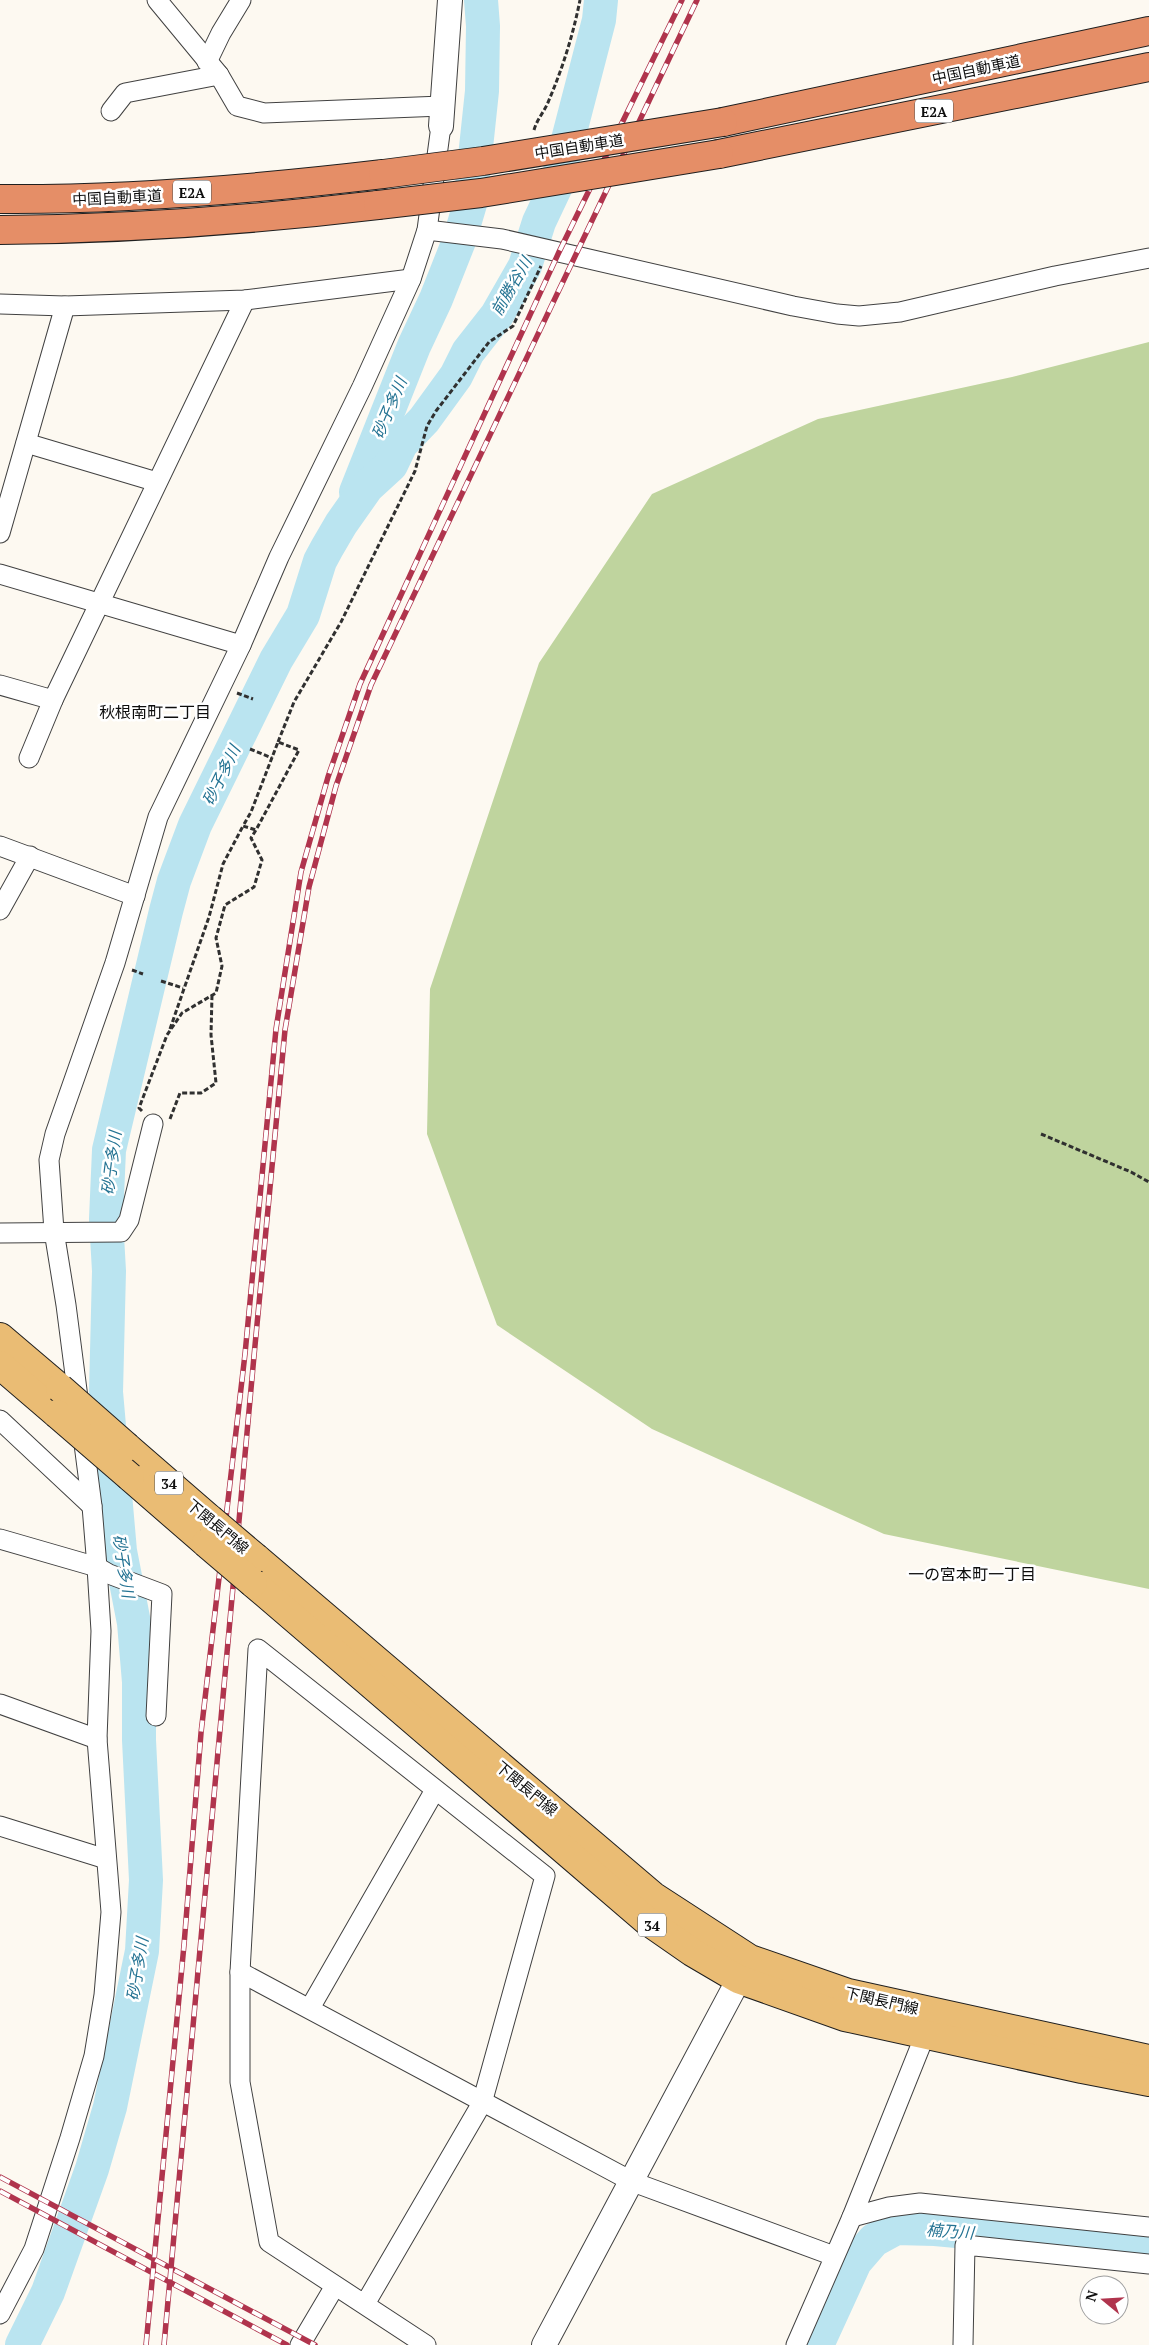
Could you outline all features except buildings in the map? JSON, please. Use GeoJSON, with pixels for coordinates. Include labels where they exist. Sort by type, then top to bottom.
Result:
{"type":"FeatureCollection","features":[{"type":"Feature","properties":{"kind":"highway","name":"中国自動車道"},"geometry":{"type":"LineString","coordinates":[[0,200],[72,200],[218,191],[383,174],[513,156],[724,122],[1149,31]]}},
{"type":"Feature","properties":{"kind":"highway","name":"中国自動車道"},"geometry":{"type":"LineString","coordinates":[[0,230],[73,230],[219,222],[481,193],[719,154],[1149,67]]}},
{"type":"Feature","properties":{"kind":"main road","name":"下関長門線"},"geometry":{"type":"LineString","coordinates":[[0,1337],[130,1477],[208,1531],[744,1969],[848,1993],[930,2023],[1149,2082]]}},
{"type":"Feature","properties":{"kind":"main road","name":"下関長門線"},"geometry":{"type":"LineString","coordinates":[[0,1365],[128,1448],[208,1531]]}},
{"type":"Feature","properties":{"kind":"main road","name":"下関長門線"},"geometry":{"type":"LineString","coordinates":[[930,2023],[1149,2059]]}},
{"type":"Feature","properties":{"kind":"street"},"geometry":{"type":"LineString","coordinates":[[157,0],[213,68],[237,106],[264,113],[442,116]]}},
{"type":"Feature","properties":{"kind":"street"},"geometry":{"type":"LineString","coordinates":[[213,68],[221,33],[242,0]]}},
{"type":"Feature","properties":{"kind":"street"},"geometry":{"type":"LineString","coordinates":[[0,2314],[34,2249],[94,2056],[104,1995],[111,1912],[96,1739],[103,1570],[92,1506],[66,1305],[54,1231],[49,1160],[55,1134],[115,963],[158,817],[241,645],[280,557],[362,387],[434,230],[450,0]]}},
{"type":"Feature","properties":{"kind":"street"},"geometry":{"type":"LineString","coordinates":[[111,111],[125,93],[213,68]]}},
{"type":"Feature","properties":{"kind":"street"},"geometry":{"type":"LineString","coordinates":[[434,230],[516,242],[544,254],[793,306],[859,316],[900,312],[1055,276],[1149,258]]}},
{"type":"Feature","properties":{"kind":"street"},"geometry":{"type":"LineString","coordinates":[[0,304],[65,306],[245,300],[411,279]]}},
{"type":"Feature","properties":{"kind":"street"},"geometry":{"type":"LineString","coordinates":[[29,758],[53,700],[98,603],[245,300]]}},
{"type":"Feature","properties":{"kind":"street"},"geometry":{"type":"LineString","coordinates":[[0,533],[65,306]]}},
{"type":"Feature","properties":{"kind":"street"},"geometry":{"type":"LineString","coordinates":[[26,443],[157,482]]}},
{"type":"Feature","properties":{"kind":"street"},"geometry":{"type":"LineString","coordinates":[[0,574],[241,645]]}},
{"type":"Feature","properties":{"kind":"street"},"geometry":{"type":"LineString","coordinates":[[0,685],[53,700]]}},
{"type":"Feature","properties":{"kind":"street"},"geometry":{"type":"LineString","coordinates":[[0,846],[135,896]]}},
{"type":"Feature","properties":{"kind":"street"},"geometry":{"type":"LineString","coordinates":[[0,910],[30,856]]}},
{"type":"Feature","properties":{"kind":"street"},"geometry":{"type":"LineString","coordinates":[[0,1233],[54,1231],[121,1232],[129,1220],[153,1124]]}},
{"type":"Feature","properties":{"kind":"street"},"geometry":{"type":"LineString","coordinates":[[0,1420],[92,1506]]}},
{"type":"Feature","properties":{"kind":"street"},"geometry":{"type":"LineString","coordinates":[[0,1539],[103,1570],[162,1594],[156,1716]]}},
{"type":"Feature","properties":{"kind":"street"},"geometry":{"type":"LineString","coordinates":[[365,2304],[482,2103],[546,1876],[258,1649],[240,1972],[240,2082],[269,2242],[426,2345]]}},
{"type":"Feature","properties":{"kind":"street"},"geometry":{"type":"LineString","coordinates":[[0,1704],[96,1739]]}},
{"type":"Feature","properties":{"kind":"street"},"geometry":{"type":"LineString","coordinates":[[310,2008],[435,1790]]}},
{"type":"Feature","properties":{"kind":"street"},"geometry":{"type":"LineString","coordinates":[[0,1826],[106,1859]]}},
{"type":"Feature","properties":{"kind":"street"},"geometry":{"type":"LineString","coordinates":[[544,2345],[633,2182],[744,1969]]}},
{"type":"Feature","properties":{"kind":"street"},"geometry":{"type":"LineString","coordinates":[[240,1972],[633,2182],[834,2256]]}},
{"type":"Feature","properties":{"kind":"street"},"geometry":{"type":"LineString","coordinates":[[796,2345],[852,2217],[930,2023]]}},
{"type":"Feature","properties":{"kind":"street"},"geometry":{"type":"LineString","coordinates":[[852,2217],[889,2206],[920,2203],[1149,2227]]}},
{"type":"Feature","properties":{"kind":"street"},"geometry":{"type":"LineString","coordinates":[[963,2345],[965,2245],[1149,2264]]}},
{"type":"Feature","properties":{"kind":"street"},"geometry":{"type":"LineString","coordinates":[[300,2345],[335,2286]]}},
{"type":"Feature","properties":{"kind":"path"},"geometry":{"type":"LineString","coordinates":[[532,138],[537,120],[545,111],[561,70],[573,34],[580,0]]}},
{"type":"Feature","properties":{"kind":"path"},"geometry":{"type":"LineString","coordinates":[[212,996],[210,1035],[216,1083],[201,1094],[180,1093],[169,1121],[153,1124],[139,1108],[209,917],[223,864],[251,812],[294,702],[341,622],[415,471],[427,426],[441,404],[489,342],[513,326],[544,254]]}},
{"type":"Feature","properties":{"kind":"path"},"geometry":{"type":"LineString","coordinates":[[168,1033],[182,1013],[216,993],[222,966],[216,938],[226,905],[254,887],[262,860],[252,838],[299,750],[278,742]]}},
{"type":"Feature","properties":{"kind":"path"},"geometry":{"type":"LineString","coordinates":[[250,749],[272,758]]}},
{"type":"Feature","properties":{"kind":"path"},"geometry":{"type":"LineString","coordinates":[[243,826],[256,830]]}},
{"type":"Feature","properties":{"kind":"path"},"geometry":{"type":"LineString","coordinates":[[161,981],[183,988]]}},
{"type":"Feature","properties":{"kind":"path"},"geometry":{"type":"LineString","coordinates":[[1042,1134],[1131,1172],[1149,1182]]}},
{"type":"Feature","properties":{"kind":"green space"},"geometry":{"type":"Polygon","coordinates":[[[1149,342],[1149,1589],[884,1534],[652,1429],[497,1325],[427,1134],[430,989],[539,663],[652,494],[818,419],[1012,377],[1149,342]]]}},
{"type":"Feature","properties":{"kind":"waterway","name":"砂子多川"},"geometry":{"type":"LineString","coordinates":[[356,492],[414,346],[436,299],[459,241],[470,204],[482,91],[483,26],[481,0]]}},
{"type":"Feature","properties":{"kind":"waterway","name":"砂子多川"},"geometry":{"type":"LineString","coordinates":[[22,2345],[48,2292],[92,2169],[110,2107],[142,1951],[146,1880],[139,1740],[139,1682],[134,1623],[120,1551],[106,1392],[109,1271],[106,1219],[109,1150],[166,911],[174,881],[195,825],[276,660],[303,615],[320,561],[327,548],[367,487],[391,465],[401,444],[424,420],[456,376],[468,352],[497,315],[525,266],[539,222],[556,186],[599,20],[601,0]]}},
{"type":"Feature","properties":{"kind":"waterway","name":"楠乃川"},"geometry":{"type":"LineString","coordinates":[[817,2345],[855,2262],[874,2240],[896,2228],[935,2229],[1149,2249]]}},
{"type":"Feature","properties":{"kind":"railway"},"geometry":{"type":"LineString","coordinates":[[146,2345],[184,1945],[201,1733],[245,1354],[276,1029],[301,872],[328,777],[360,684],[559,252],[682,0]]}},
{"type":"Feature","properties":{"kind":"railway"},"geometry":{"type":"LineString","coordinates":[[164,2345],[285,1030],[309,887],[336,786],[371,685],[697,0]]}},
{"type":"Feature","properties":{"kind":"railway"},"geometry":{"type":"LineString","coordinates":[[0,2177],[315,2345]]}},
{"type":"Feature","properties":{"kind":"railway"},"geometry":{"type":"LineString","coordinates":[[0,2191],[287,2345]]}},
{"type":"Feature","properties":{"kind":"district","name":"秋根南町二丁目"},"geometry":{"type":"Point","coordinates":[155,712]}},
{"type":"Feature","properties":{"kind":"district","name":"一の宮本町一丁目"},"geometry":{"type":"Point","coordinates":[972,1574]}},
{"type":"Feature","properties":{"kind":"water label","name":"前勝谷川"},"geometry":{"type":"Point","coordinates":[511,286]}}]}
